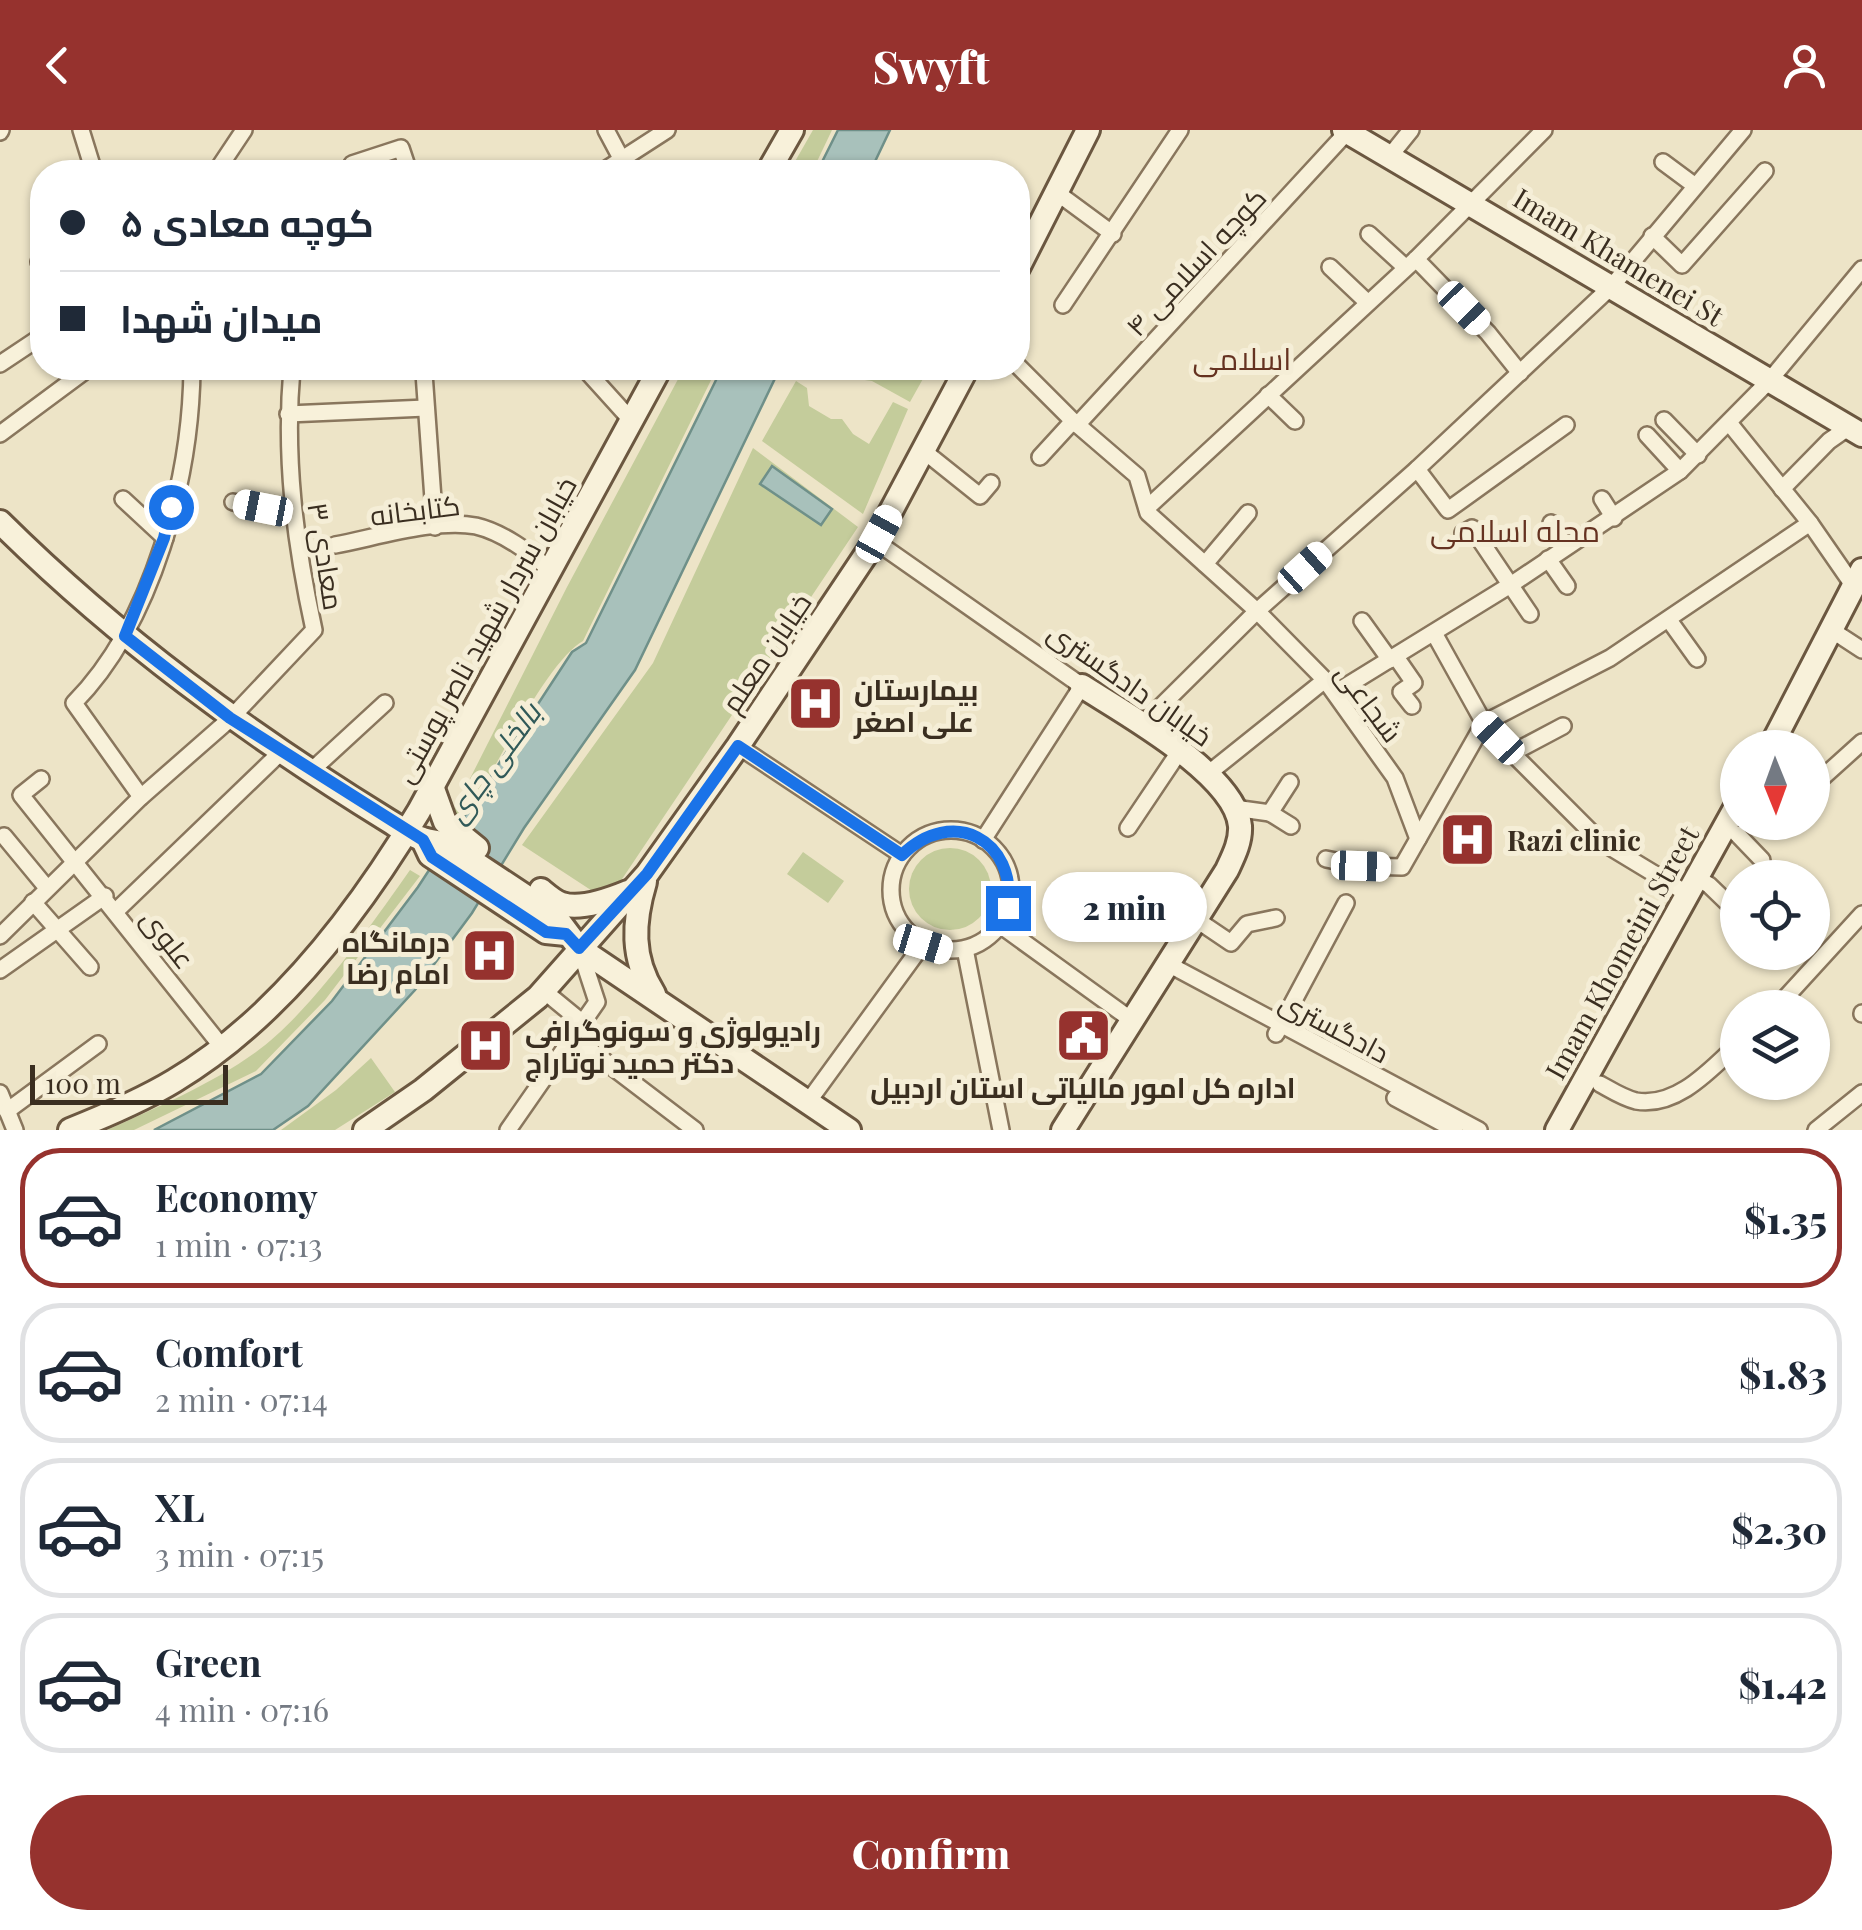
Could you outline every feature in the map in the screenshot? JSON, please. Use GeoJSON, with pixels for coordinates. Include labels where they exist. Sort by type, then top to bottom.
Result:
{"type":"FeatureCollection","features":[{"type":"Feature","properties":{"kind":"main road"},"geometry":{"type":"LineString","coordinates":[[775,160],[792,130]]}},
{"type":"Feature","properties":{"kind":"main road"},"geometry":{"type":"LineString","coordinates":[[1030,244],[1088,130]]}},
{"type":"Feature","properties":{"kind":"main road","name":"Imam Khamenei St"},"geometry":{"type":"LineString","coordinates":[[1347,131],[1856,431]]}},
{"type":"Feature","properties":{"kind":"main road","name":"خیابان سردار شهید ناصر پوستی"},"geometry":{"type":"LineString","coordinates":[[70,1130],[145,1098],[222,1047],[283,993],[344,922],[430,838],[432,786],[654,380]]}},
{"type":"Feature","properties":{"kind":"main road","name":"خیابان معلم"},"geometry":{"type":"LineString","coordinates":[[364,1130],[482,1045],[544,991],[572,941],[639,883],[738,746],[874,541],[961,380]]}},
{"type":"Feature","properties":{"kind":"main road"},"geometry":{"type":"LineString","coordinates":[[1,525],[125,636],[230,718],[280,753],[430,838],[525,898],[571,905],[609,900],[639,883]]}},
{"type":"Feature","properties":{"kind":"main road"},"geometry":{"type":"LineString","coordinates":[[1780,730],[1858,579]]}},
{"type":"Feature","properties":{"kind":"main road","name":"خیابان دادگستری"},"geometry":{"type":"LineString","coordinates":[[1082,686],[1210,773],[1234,808]]}},
{"type":"Feature","properties":{"kind":"main road"},"geometry":{"type":"LineString","coordinates":[[430,838],[432,786]]}},
{"type":"Feature","properties":{"kind":"main road"},"geometry":{"type":"LineString","coordinates":[[1063,1130],[1227,870],[1238,844],[1240,827],[1234,808]]}},
{"type":"Feature","properties":{"kind":"main road"},"geometry":{"type":"LineString","coordinates":[[430,838],[462,838],[525,898],[546,932],[572,941],[849,1130]]}},
{"type":"Feature","properties":{"kind":"main road","name":"Imam Khomeini Street"},"geometry":{"type":"LineString","coordinates":[[1556,1130],[1593,1080],[1724,840]]}},
{"type":"Feature","properties":{"kind":"main road"},"geometry":{"type":"LineString","coordinates":[[639,883],[636,944],[643,977],[659,1002]]}},
{"type":"Feature","properties":{"kind":"street"},"geometry":{"type":"LineString","coordinates":[[81,130],[90,160]]}},
{"type":"Feature","properties":{"kind":"street"},"geometry":{"type":"LineString","coordinates":[[224,160],[244,130]]}},
{"type":"Feature","properties":{"kind":"street"},"geometry":{"type":"LineString","coordinates":[[606,130],[622,160],[667,130]]}},
{"type":"Feature","properties":{"kind":"street"},"geometry":{"type":"LineString","coordinates":[[1063,305],[1180,130]]}},
{"type":"Feature","properties":{"kind":"street"},"geometry":{"type":"LineString","coordinates":[[1390,156],[1410,130]]}},
{"type":"Feature","properties":{"kind":"street"},"geometry":{"type":"LineString","coordinates":[[1030,378],[1137,476],[1148,510],[1473,204],[1544,130]]}},
{"type":"Feature","properties":{"kind":"street","name":"کوچه اسلامی ۴"},"geometry":{"type":"LineString","coordinates":[[1040,457],[1347,131]]}},
{"type":"Feature","properties":{"kind":"street"},"geometry":{"type":"LineString","coordinates":[[1142,725],[1256,611],[1612,286],[1731,133]]}},
{"type":"Feature","properties":{"kind":"street"},"geometry":{"type":"LineString","coordinates":[[364,160],[400,148],[404,160]]}},
{"type":"Feature","properties":{"kind":"street"},"geometry":{"type":"LineString","coordinates":[[1663,162],[1694,185]]}},
{"type":"Feature","properties":{"kind":"street"},"geometry":{"type":"LineString","coordinates":[[1652,236],[1682,264],[1765,172]]}},
{"type":"Feature","properties":{"kind":"street"},"geometry":{"type":"LineString","coordinates":[[1056,192],[1112,234]]}},
{"type":"Feature","properties":{"kind":"street"},"geometry":{"type":"LineString","coordinates":[[1369,234],[1411,263],[1488,333],[1520,373]]}},
{"type":"Feature","properties":{"kind":"street"},"geometry":{"type":"LineString","coordinates":[[1330,268],[1367,302]]}},
{"type":"Feature","properties":{"kind":"street"},"geometry":{"type":"LineString","coordinates":[[1210,773],[1330,686],[1393,658],[1434,633],[1680,472],[1770,380],[1862,268]]}},
{"type":"Feature","properties":{"kind":"street"},"geometry":{"type":"LineString","coordinates":[[0,364],[30,344]]}},
{"type":"Feature","properties":{"kind":"street"},"geometry":{"type":"LineString","coordinates":[[0,434],[73,380]]}},
{"type":"Feature","properties":{"kind":"street"},"geometry":{"type":"LineString","coordinates":[[141,797],[74,703],[99,677],[125,636],[164,538],[192,416],[192,380]]}},
{"type":"Feature","properties":{"kind":"street","name":"معادی ۳"},"geometry":{"type":"LineString","coordinates":[[230,718],[314,630],[292,514],[288,414],[291,380]]}},
{"type":"Feature","properties":{"kind":"street"},"geometry":{"type":"LineString","coordinates":[[424,380],[435,527]]}},
{"type":"Feature","properties":{"kind":"street"},"geometry":{"type":"LineString","coordinates":[[595,380],[632,420]]}},
{"type":"Feature","properties":{"kind":"street"},"geometry":{"type":"LineString","coordinates":[[1268,395],[1296,421]]}},
{"type":"Feature","properties":{"kind":"street"},"geometry":{"type":"LineString","coordinates":[[288,414],[426,408]]}},
{"type":"Feature","properties":{"kind":"street"},"geometry":{"type":"LineString","coordinates":[[1664,420],[1698,455]]}},
{"type":"Feature","properties":{"kind":"street"},"geometry":{"type":"LineString","coordinates":[[1730,424],[1858,579]]}},
{"type":"Feature","properties":{"kind":"street"},"geometry":{"type":"LineString","coordinates":[[1417,468],[1448,510],[1566,425]]}},
{"type":"Feature","properties":{"kind":"street"},"geometry":{"type":"LineString","coordinates":[[1782,489],[1829,442],[1856,431]]}},
{"type":"Feature","properties":{"kind":"street"},"geometry":{"type":"LineString","coordinates":[[1646,435],[1680,472]]}},
{"type":"Feature","properties":{"kind":"street"},"geometry":{"type":"LineString","coordinates":[[925,452],[980,496],[991,483]]}},
{"type":"Feature","properties":{"kind":"street"},"geometry":{"type":"LineString","coordinates":[[123,499],[164,538]]}},
{"type":"Feature","properties":{"kind":"street"},"geometry":{"type":"LineString","coordinates":[[1602,499],[1614,518]]}},
{"type":"Feature","properties":{"kind":"street"},"geometry":{"type":"LineString","coordinates":[[234,502],[292,514]]}},
{"type":"Feature","properties":{"kind":"street","name":"شجاعی"},"geometry":{"type":"LineString","coordinates":[[1148,510],[1330,686],[1396,778],[1418,839]]}},
{"type":"Feature","properties":{"kind":"street"},"geometry":{"type":"LineString","coordinates":[[1205,564],[1248,513]]}},
{"type":"Feature","properties":{"kind":"street"},"geometry":{"type":"LineString","coordinates":[[1326,859],[1361,866],[1402,867],[1484,723],[1610,658],[1810,523]]}},
{"type":"Feature","properties":{"kind":"street"},"geometry":{"type":"LineString","coordinates":[[1551,524],[1566,547]]}},
{"type":"Feature","properties":{"kind":"street","name":"کتابخانه"},"geometry":{"type":"LineString","coordinates":[[335,545],[435,527],[476,526],[510,541],[550,570]]}},
{"type":"Feature","properties":{"kind":"street"},"geometry":{"type":"LineString","coordinates":[[1464,533],[1472,528],[1530,614]]}},
{"type":"Feature","properties":{"kind":"street","name":"خیابان دادگستری"},"geometry":{"type":"LineString","coordinates":[[874,541],[1082,686]]}},
{"type":"Feature","properties":{"kind":"street"},"geometry":{"type":"LineString","coordinates":[[1548,559],[1566,586]]}},
{"type":"Feature","properties":{"kind":"street"},"geometry":{"type":"LineString","coordinates":[[1669,620],[1697,659]]}},
{"type":"Feature","properties":{"kind":"street"},"geometry":{"type":"LineString","coordinates":[[1362,621],[1414,684],[1401,692],[1412,706]]}},
{"type":"Feature","properties":{"kind":"street"},"geometry":{"type":"LineString","coordinates":[[1833,631],[1862,650]]}},
{"type":"Feature","properties":{"kind":"street"},"geometry":{"type":"LineString","coordinates":[[1434,633],[1484,723],[1600,842]]}},
{"type":"Feature","properties":{"kind":"street"},"geometry":{"type":"LineString","coordinates":[[983,840],[1082,686]]}},
{"type":"Feature","properties":{"kind":"street"},"geometry":{"type":"LineString","coordinates":[[310,771],[386,703]]}},
{"type":"Feature","properties":{"kind":"street"},"geometry":{"type":"LineString","coordinates":[[0,936],[141,797],[230,718]]}},
{"type":"Feature","properties":{"kind":"street"},"geometry":{"type":"LineString","coordinates":[[1512,752],[1563,726]]}},
{"type":"Feature","properties":{"kind":"street"},"geometry":{"type":"LineString","coordinates":[[1830,771],[1862,742]]}},
{"type":"Feature","properties":{"kind":"street"},"geometry":{"type":"LineString","coordinates":[[738,746],[902,855]]}},
{"type":"Feature","properties":{"kind":"street"},"geometry":{"type":"LineString","coordinates":[[1128,828],[1180,752]]}},
{"type":"Feature","properties":{"kind":"street"},"geometry":{"type":"LineString","coordinates":[[116,911],[280,753]]}},
{"type":"Feature","properties":{"kind":"street","name":"علوی"},"geometry":{"type":"LineString","coordinates":[[42,779],[21,795],[222,1047]]}},
{"type":"Feature","properties":{"kind":"street"},"geometry":{"type":"LineString","coordinates":[[1270,813],[1290,782]]}},
{"type":"Feature","properties":{"kind":"street"},"geometry":{"type":"LineString","coordinates":[[1234,808],[1270,813],[1291,826]]}},
{"type":"Feature","properties":{"kind":"street"},"geometry":{"type":"LineString","coordinates":[[1570,824],[1694,890],[1709,885],[1720,896]]}},
{"type":"Feature","properties":{"kind":"street"},"geometry":{"type":"LineString","coordinates":[[948,830],[967,832],[983,840],[998,853],[1011,888],[1000,925],[985,940],[965,949],[944,950],[923,944],[906,932],[895,914],[890,894],[893,874],[902,855],[915,842],[948,830]]}},
{"type":"Feature","properties":{"kind":"street"},"geometry":{"type":"LineString","coordinates":[[4,836],[47,888]]}},
{"type":"Feature","properties":{"kind":"street"},"geometry":{"type":"LineString","coordinates":[[1742,840],[1762,860]]}},
{"type":"Feature","properties":{"kind":"street"},"geometry":{"type":"LineString","coordinates":[[0,970],[104,896]]}},
{"type":"Feature","properties":{"kind":"street"},"geometry":{"type":"LineString","coordinates":[[33,902],[90,967]]}},
{"type":"Feature","properties":{"kind":"street"},"geometry":{"type":"LineString","coordinates":[[1278,1030],[1346,903]]}},
{"type":"Feature","properties":{"kind":"street"},"geometry":{"type":"LineString","coordinates":[[1792,990],[1862,914]]}},
{"type":"Feature","properties":{"kind":"street"},"geometry":{"type":"LineString","coordinates":[[1197,920],[1232,943],[1247,924],[1276,918]]}},
{"type":"Feature","properties":{"kind":"street"},"geometry":{"type":"LineString","coordinates":[[1000,925],[1132,1020]]}},
{"type":"Feature","properties":{"kind":"street"},"geometry":{"type":"LineString","coordinates":[[508,1130],[597,1002],[572,941]]}},
{"type":"Feature","properties":{"kind":"street"},"geometry":{"type":"LineString","coordinates":[[808,1102],[923,944]]}},
{"type":"Feature","properties":{"kind":"street"},"geometry":{"type":"LineString","coordinates":[[965,949],[1001,1130]]}},
{"type":"Feature","properties":{"kind":"street","name":"دادگستری"},"geometry":{"type":"LineString","coordinates":[[1165,968],[1410,1100],[1479,1130]]}},
{"type":"Feature","properties":{"kind":"street"},"geometry":{"type":"LineString","coordinates":[[544,991],[583,1023]]}},
{"type":"Feature","properties":{"kind":"street"},"geometry":{"type":"LineString","coordinates":[[573,1038],[696,1130]]}},
{"type":"Feature","properties":{"kind":"street"},"geometry":{"type":"LineString","coordinates":[[7,1111],[98,1044]]}},
{"type":"Feature","properties":{"kind":"street"},"geometry":{"type":"LineString","coordinates":[[1593,1080],[1631,1100],[1646,1102],[1670,1097],[1720,1061]]}},
{"type":"Feature","properties":{"kind":"street"},"geometry":{"type":"LineString","coordinates":[[0,1093],[15,1130]]}},
{"type":"Feature","properties":{"kind":"street"},"geometry":{"type":"LineString","coordinates":[[1816,1130],[1862,1094]]}},
{"type":"Feature","properties":{"kind":"street"},"geometry":{"type":"LineString","coordinates":[[1410,1100],[1455,1130]]}},
{"type":"Feature","properties":{"kind":"green space"},"geometry":{"type":"Polygon","coordinates":[[[813,130],[832,130],[818,160],[796,160],[813,130]]]}},
{"type":"Feature","properties":{"kind":"green space"},"geometry":{"type":"Polygon","coordinates":[[[678,380],[711,380],[583,641],[551,673],[534,699],[459,832],[447,824],[678,380]]]}},
{"type":"Feature","properties":{"kind":"green space"},"geometry":{"type":"Polygon","coordinates":[[[865,380],[922,380],[910,402],[865,380]]]}},
{"type":"Feature","properties":{"kind":"green space"},"geometry":{"type":"Polygon","coordinates":[[[796,381],[807,388],[809,406],[831,419],[842,419],[853,434],[869,444],[893,402],[908,409],[863,514],[762,441],[796,381]]]}},
{"type":"Feature","properties":{"kind":"green space"},"geometry":{"type":"Polygon","coordinates":[[[753,448],[858,527],[614,891],[603,898],[522,845],[653,663],[753,448]]]}},
{"type":"Feature","properties":{"kind":"green space"},"geometry":{"type":"Polygon","coordinates":[[[950,848],[966,851],[979,860],[988,873],[988,905],[979,918],[966,927],[950,930],[934,927],[921,918],[912,905],[909,889],[912,873],[921,860],[934,851],[950,848]]]}},
{"type":"Feature","properties":{"kind":"green space"},"geometry":{"type":"Polygon","coordinates":[[[803,852],[844,881],[828,903],[787,874],[803,852]]]}},
{"type":"Feature","properties":{"kind":"green space"},"geometry":{"type":"Polygon","coordinates":[[[410,870],[420,876],[325,1000],[256,1071],[134,1130],[107,1130],[220,1075],[276,1035],[339,967],[410,870]]]}},
{"type":"Feature","properties":{"kind":"green space"},"geometry":{"type":"Polygon","coordinates":[[[371,1058],[395,1092],[335,1130],[281,1130],[336,1090],[371,1058]]]}},
{"type":"Feature","properties":{"kind":"water"},"geometry":{"type":"Polygon","coordinates":[[[838,130],[890,130],[876,160],[823,160],[838,130]]]}},
{"type":"Feature","properties":{"kind":"water"},"geometry":{"type":"Polygon","coordinates":[[[716,380],[774,380],[635,670],[524,828],[472,913],[415,990],[308,1106],[273,1130],[154,1130],[261,1074],[332,1001],[418,887],[572,652],[586,643],[716,380]]]}},
{"type":"Feature","properties":{"kind":"water"},"geometry":{"type":"Polygon","coordinates":[[[772,466],[832,509],[821,525],[760,484],[772,466]]]}},
{"type":"Feature","properties":{"kind":"place","name":"بیمارستان علی اصغر"},"geometry":{"type":"Point","coordinates":[815,704]}},
{"type":"Feature","properties":{"kind":"place","name":"Razi clinic"},"geometry":{"type":"Point","coordinates":[1468,839]}},
{"type":"Feature","properties":{"kind":"place","name":"درمانگاه امام رضا"},"geometry":{"type":"Point","coordinates":[489,956]}},
{"type":"Feature","properties":{"kind":"place","name":"اداره کل امور مالیاتی استان اردبیل"},"geometry":{"type":"Point","coordinates":[1083,1035]}},
{"type":"Feature","properties":{"kind":"place","name":"رادیولوژی و سونوگرافی دکتر حمید نوتاراج"},"geometry":{"type":"Point","coordinates":[486,1045]}},
{"type":"Feature","properties":{"kind":"district","name":"اسلامی"},"geometry":{"type":"Point","coordinates":[1242,358]}},
{"type":"Feature","properties":{"kind":"district","name":"محله اسلامی"},"geometry":{"type":"Point","coordinates":[1515,530]}},
{"type":"Feature","properties":{"kind":"route"},"geometry":{"type":"LineString","coordinates":[[171,507],[164,538],[125,636],[280,753],[423,840],[432,857],[546,932],[566,934],[579,948],[647,874],[738,746],[902,855],[915,842],[948,830],[967,832],[983,840],[998,853],[1007,870],[1011,888],[1008,908]]}},
{"type":"Feature","properties":{"kind":"water label","name":"بالخلی چای"},"geometry":{"type":"Point","coordinates":[492,762]}}]}
